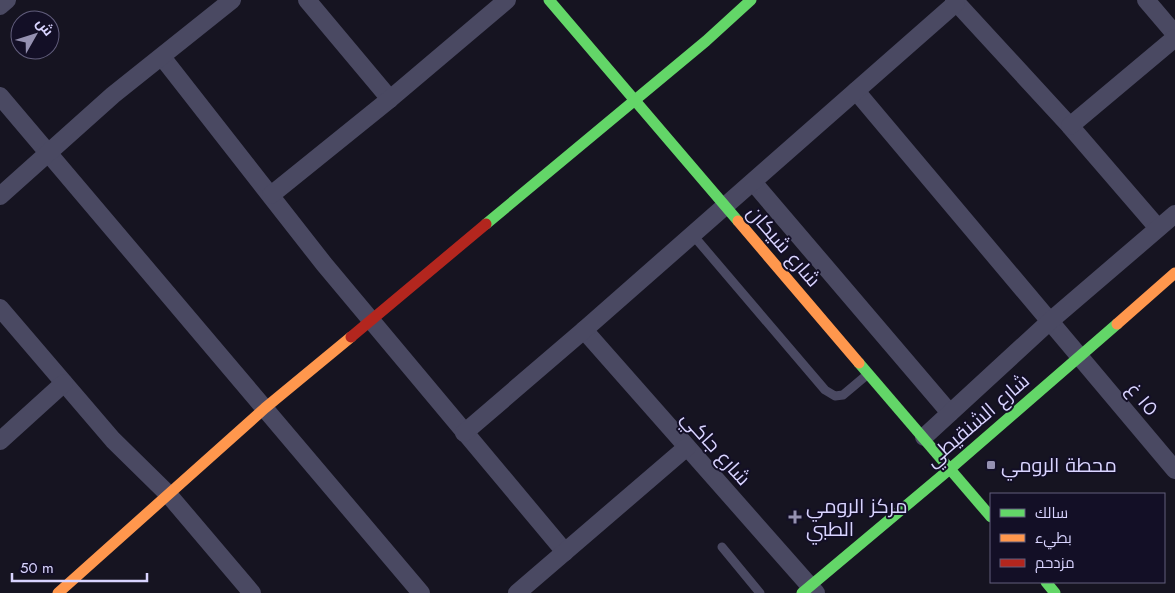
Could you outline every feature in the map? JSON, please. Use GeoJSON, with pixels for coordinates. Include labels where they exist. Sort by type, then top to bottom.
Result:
{"type":"FeatureCollection","features":[{"type":"Feature","properties":{"kind":"street"},"geometry":{"type":"LineString","coordinates":[[0,6],[7,0]]}},
{"type":"Feature","properties":{"kind":"street"},"geometry":{"type":"LineString","coordinates":[[0,196],[113,95],[232,0]]}},
{"type":"Feature","properties":{"kind":"street"},"geometry":{"type":"LineString","coordinates":[[307,0],[390,99]]}},
{"type":"Feature","properties":{"kind":"street"},"geometry":{"type":"LineString","coordinates":[[271,195],[390,99],[507,0]]}},
{"type":"Feature","properties":{"kind":"street","name":"شارع شيكان"},"geometry":{"type":"LineString","coordinates":[[548,0],[990,516]]}},
{"type":"Feature","properties":{"kind":"street"},"geometry":{"type":"LineString","coordinates":[[58,593],[265,408],[372,321],[633,100],[706,41],[751,0]]}},
{"type":"Feature","properties":{"kind":"street"},"geometry":{"type":"LineString","coordinates":[[1070,126],[1175,36],[1146,0]]}},
{"type":"Feature","properties":{"kind":"street"},"geometry":{"type":"LineString","coordinates":[[464,433],[753,182],[955,2],[1070,126],[1158,228]]}},
{"type":"Feature","properties":{"kind":"street"},"geometry":{"type":"LineString","coordinates":[[162,57],[324,264],[565,552]]}},
{"type":"Feature","properties":{"kind":"street","name":"١٥ غ"},"geometry":{"type":"LineString","coordinates":[[856,91],[1175,470]]}},
{"type":"Feature","properties":{"kind":"street"},"geometry":{"type":"LineString","coordinates":[[0,96],[421,593]]}},
{"type":"Feature","properties":{"kind":"street"},"geometry":{"type":"LineString","coordinates":[[753,182],[950,413]]}},
{"type":"Feature","properties":{"kind":"street"},"geometry":{"type":"LineString","coordinates":[[924,437],[1049,322],[1175,214]]}},
{"type":"Feature","properties":{"kind":"street","name":"شارع الشنقيطي"},"geometry":{"type":"LineString","coordinates":[[810,591],[1175,273]]}},
{"type":"Feature","properties":{"kind":"street"},"geometry":{"type":"LineString","coordinates":[[0,308],[114,440],[168,494],[252,593]]}},
{"type":"Feature","properties":{"kind":"street","name":"شارع جاكي"},"geometry":{"type":"LineString","coordinates":[[584,330],[810,591]]}},
{"type":"Feature","properties":{"kind":"street"},"geometry":{"type":"LineString","coordinates":[[0,441],[64,382]]}},
{"type":"Feature","properties":{"kind":"street"},"geometry":{"type":"LineString","coordinates":[[517,593],[687,447]]}},
{"type":"Feature","properties":{"kind":"street"},"geometry":{"type":"LineString","coordinates":[[1047,583],[1055,593]]}},
{"type":"Feature","properties":{"kind":"lane"},"geometry":{"type":"LineString","coordinates":[[692,234],[825,390],[835,396],[843,395],[869,373]]}},
{"type":"Feature","properties":{"kind":"lane"},"geometry":{"type":"LineString","coordinates":[[722,547],[760,593]]}},
{"type":"Feature","properties":{"kind":"traffic: fast"},"geometry":{"type":"LineString","coordinates":[[549,0],[738,221]]}},
{"type":"Feature","properties":{"kind":"traffic: fast"},"geometry":{"type":"LineString","coordinates":[[486,224],[706,41],[751,0]]}},
{"type":"Feature","properties":{"kind":"traffic: fast"},"geometry":{"type":"LineString","coordinates":[[802,593],[951,468],[1117,324]]}},
{"type":"Feature","properties":{"kind":"traffic: fast"},"geometry":{"type":"LineString","coordinates":[[859,363],[990,516]]}},
{"type":"Feature","properties":{"kind":"traffic: fast"},"geometry":{"type":"LineString","coordinates":[[1047,583],[1055,593]]}},
{"type":"Feature","properties":{"kind":"traffic: slow"},"geometry":{"type":"LineString","coordinates":[[738,221],[859,363]]}},
{"type":"Feature","properties":{"kind":"traffic: slow"},"geometry":{"type":"LineString","coordinates":[[1117,324],[1175,273]]}},
{"type":"Feature","properties":{"kind":"traffic: slow"},"geometry":{"type":"LineString","coordinates":[[58,593],[265,408],[351,337]]}},
{"type":"Feature","properties":{"kind":"traffic: jam"},"geometry":{"type":"LineString","coordinates":[[351,337],[486,224]]}},
{"type":"Feature","properties":{"kind":"place","name":"محطة الرومي"},"geometry":{"type":"Point","coordinates":[991,465]}},
{"type":"Feature","properties":{"kind":"place","name":"مركز الرومي الطبي"},"geometry":{"type":"Point","coordinates":[795,517]}}]}
